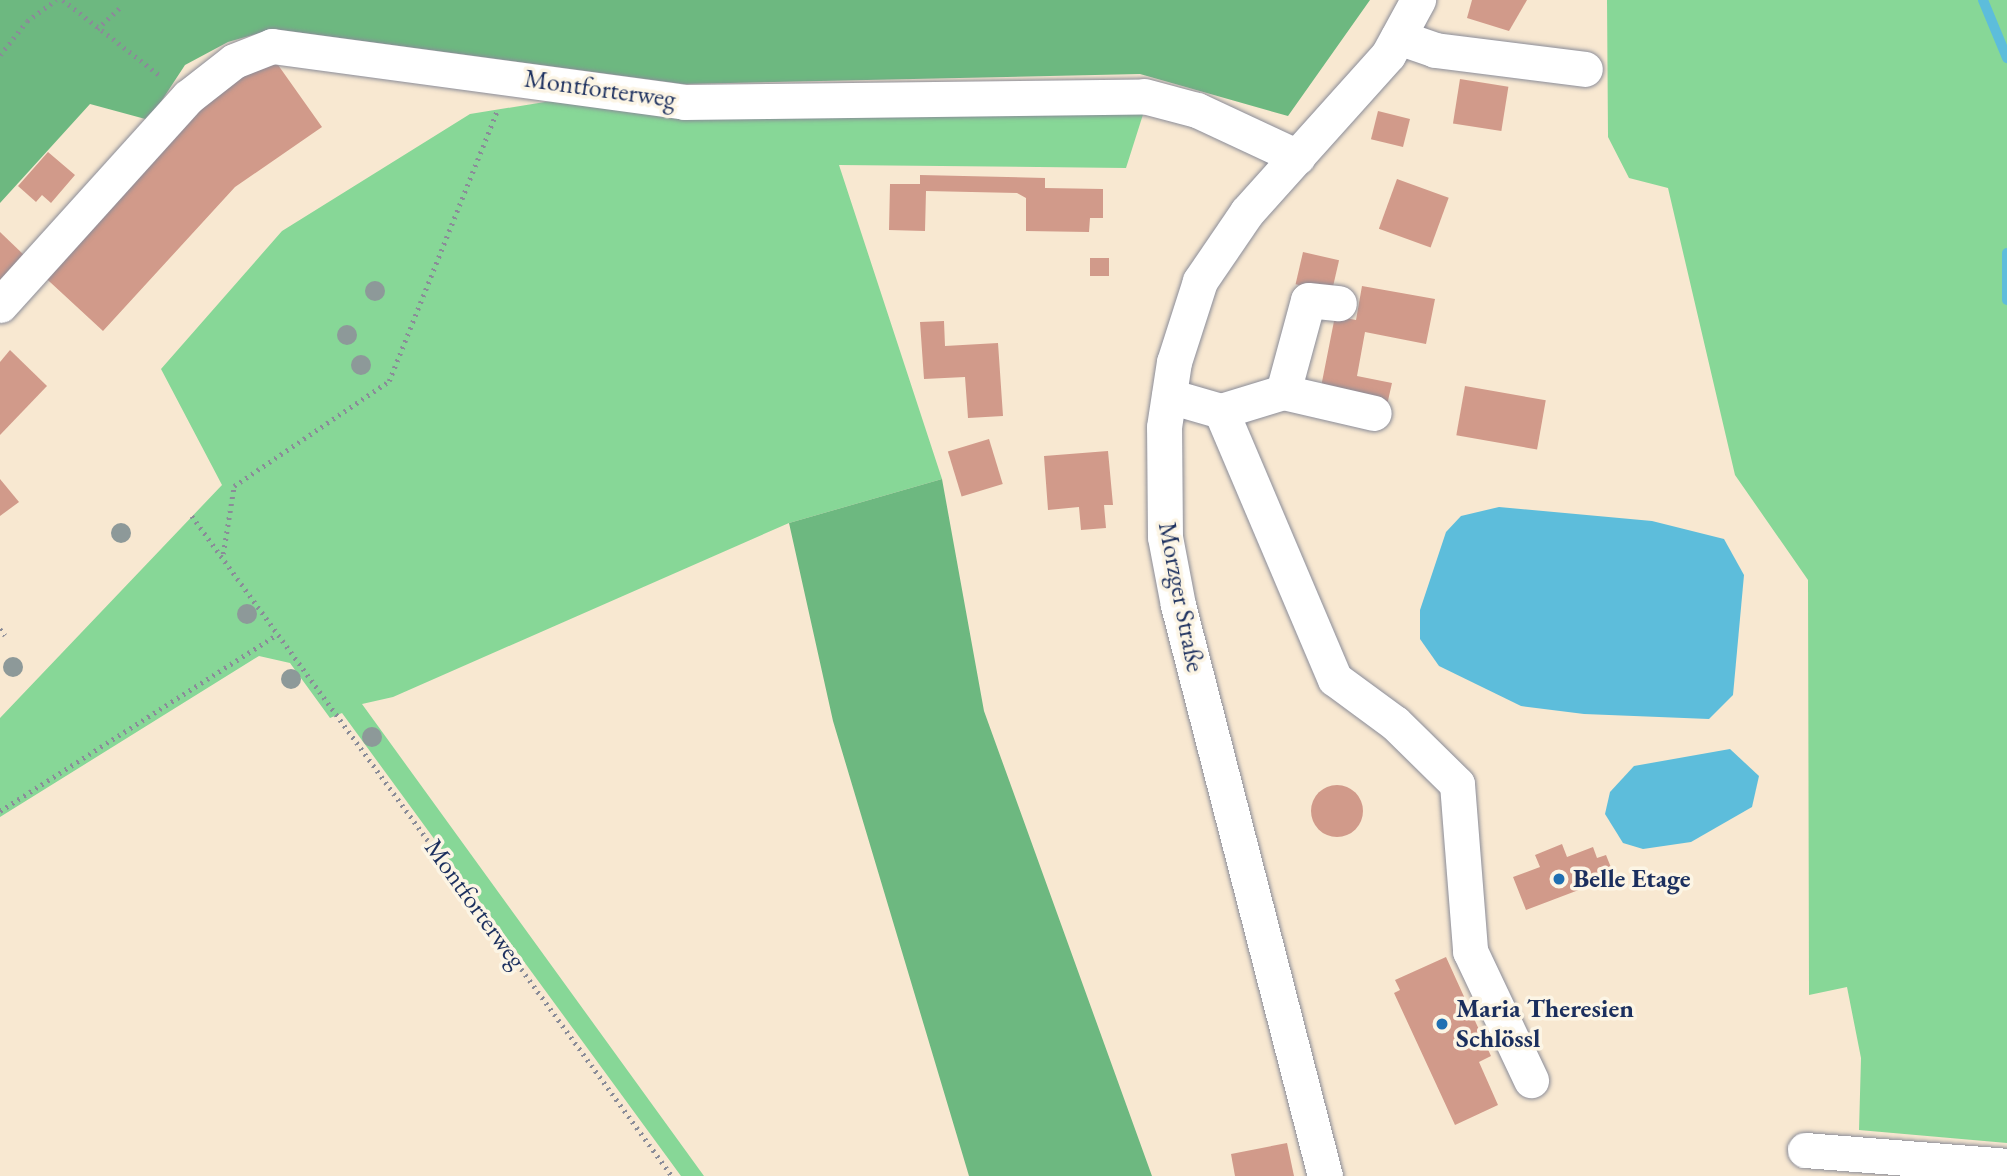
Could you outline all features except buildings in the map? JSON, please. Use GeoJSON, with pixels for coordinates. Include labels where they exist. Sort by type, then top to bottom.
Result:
{"type":"FeatureCollection","features":[{"type":"Feature","properties":{"kind":"street","name":"Morzger Straße"},"geometry":{"type":"LineString","coordinates":[[1325,1176],[1178,605],[1165,537],[1170,396],[1200,281],[1247,212],[1298,157],[1398,37],[1418,0]]}},
{"type":"Feature","properties":{"kind":"street"},"geometry":{"type":"LineString","coordinates":[[1398,37],[1435,50],[1586,69]]}},
{"type":"Feature","properties":{"kind":"street","name":"Montforterweg"},"geometry":{"type":"LineString","coordinates":[[0,305],[188,97],[234,61],[272,46],[684,102],[1144,96],[1196,110],[1298,157]]}},
{"type":"Feature","properties":{"kind":"street"},"geometry":{"type":"LineString","coordinates":[[1283,392],[1308,300],[1339,303]]}},
{"type":"Feature","properties":{"kind":"street"},"geometry":{"type":"LineString","coordinates":[[1170,396],[1221,411],[1283,392],[1374,413]]}},
{"type":"Feature","properties":{"kind":"street"},"geometry":{"type":"LineString","coordinates":[[1221,411],[1335,679],[1395,723],[1457,784],[1470,951],[1531,1080]]}},
{"type":"Feature","properties":{"kind":"street"},"geometry":{"type":"LineString","coordinates":[[1805,1150],[2007,1166]]}},
{"type":"Feature","properties":{"kind":"path"},"geometry":{"type":"LineString","coordinates":[[0,55],[27,20],[56,0]]}},
{"type":"Feature","properties":{"kind":"path"},"geometry":{"type":"LineString","coordinates":[[63,0],[188,97]]}},
{"type":"Feature","properties":{"kind":"path"},"geometry":{"type":"LineString","coordinates":[[97,29],[122,6]]}},
{"type":"Feature","properties":{"kind":"path"},"geometry":{"type":"LineString","coordinates":[[223,555],[234,486],[389,381],[513,77]]}},
{"type":"Feature","properties":{"kind":"path","name":"Montforterweg"},"geometry":{"type":"LineString","coordinates":[[192,516],[223,555],[276,635],[672,1176]]}},
{"type":"Feature","properties":{"kind":"path"},"geometry":{"type":"LineString","coordinates":[[0,629],[5,635]]}},
{"type":"Feature","properties":{"kind":"path"},"geometry":{"type":"LineString","coordinates":[[0,811],[276,635]]}},
{"type":"Feature","properties":{"kind":"green space"},"geometry":{"type":"Polygon","coordinates":[[[0,0],[1370,0],[1288,116],[1140,74],[683,84],[274,29],[228,42],[185,65],[149,120],[90,104],[0,203],[0,0]]]}},
{"type":"Feature","properties":{"kind":"green space"},"geometry":{"type":"Polygon","coordinates":[[[1607,0],[2007,0],[2007,1143],[1859,1130],[1861,1058],[1847,987],[1809,995],[1808,580],[1735,475],[1668,188],[1629,178],[1608,137],[1607,0]]]}},
{"type":"Feature","properties":{"kind":"green space"},"geometry":{"type":"Polygon","coordinates":[[[557,100],[1146,105],[1126,168],[839,165],[942,479],[789,523],[393,697],[362,704],[704,1176],[681,1176],[342,713],[330,718],[290,663],[259,656],[0,817],[0,718],[222,485],[161,369],[282,231],[470,114],[557,100]]]}},
{"type":"Feature","properties":{"kind":"green space"},"geometry":{"type":"Polygon","coordinates":[[[942,479],[984,711],[1152,1176],[969,1176],[833,721],[789,523],[942,479]]]}},
{"type":"Feature","properties":{"kind":"water"},"geometry":{"type":"Polygon","coordinates":[[[1499,507],[1652,521],[1724,539],[1744,575],[1733,695],[1709,719],[1584,714],[1521,706],[1439,666],[1420,639],[1420,610],[1446,532],[1461,516],[1499,507]]]}},
{"type":"Feature","properties":{"kind":"water"},"geometry":{"type":"Polygon","coordinates":[[[1730,749],[1759,776],[1752,807],[1691,842],[1643,849],[1623,843],[1605,814],[1610,792],[1634,766],[1730,749]]]}},
{"type":"Feature","properties":{"kind":"waterway"},"geometry":{"type":"LineString","coordinates":[[1983,0],[2007,58]]}},
{"type":"Feature","properties":{"kind":"waterway"},"geometry":{"type":"LineString","coordinates":[[2007,253],[2007,300]]}},
{"type":"Feature","properties":{"kind":"place","name":"Belle Etage"},"geometry":{"type":"Point","coordinates":[1559,879]}},
{"type":"Feature","properties":{"kind":"place","name":"Maria Theresien Schlössl"},"geometry":{"type":"Point","coordinates":[1442,1024]}}]}
